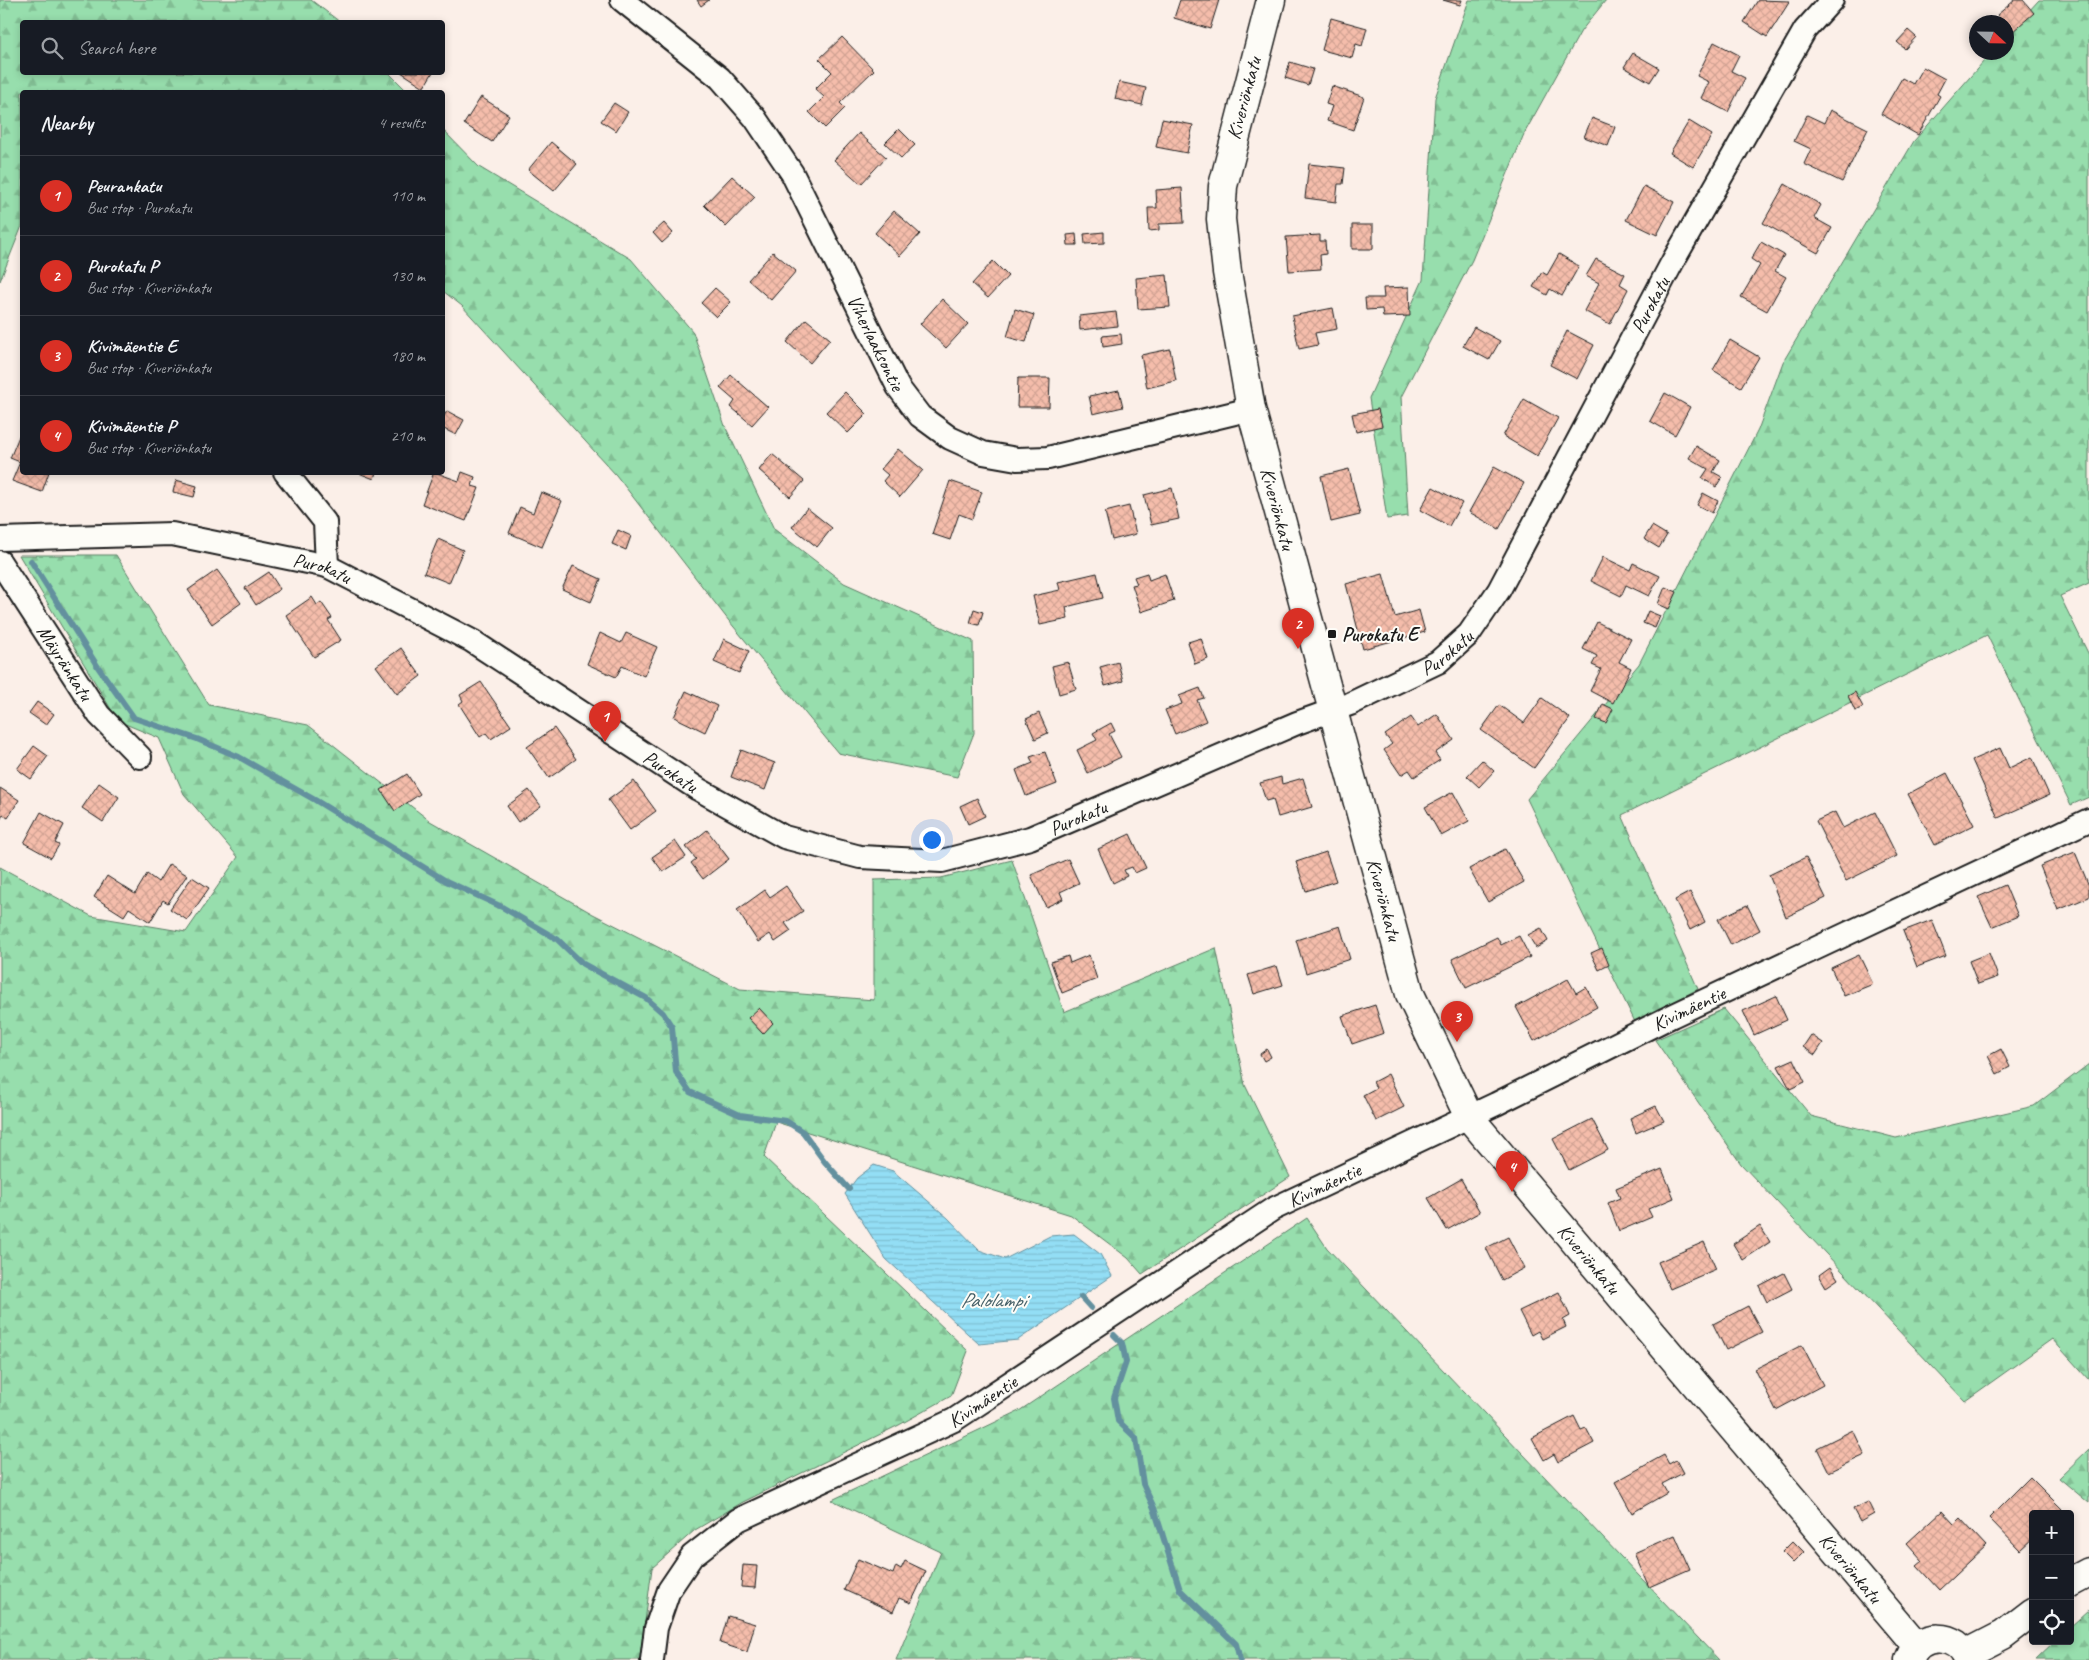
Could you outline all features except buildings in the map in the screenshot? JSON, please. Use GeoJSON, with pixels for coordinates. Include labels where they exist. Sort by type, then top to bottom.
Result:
{"type":"FeatureCollection","features":[{"type":"Feature","properties":{"kind":"street","name":"Viherlaaksontie"},"geometry":{"type":"LineString","coordinates":[[622,0],[720,78],[755,118],[792,172],[898,387],[920,416],[950,438],[983,453],[1017,459],[1048,458],[1251,409]]}},
{"type":"Feature","properties":{"kind":"street","name":"Kiveriönkatu"},"geometry":{"type":"LineString","coordinates":[[1270,0],[1229,156],[1223,186],[1221,219],[1227,272],[1251,409],[1410,994],[1469,1116],[1913,1653]]}},
{"type":"Feature","properties":{"kind":"street","name":"Purokatu"},"geometry":{"type":"LineString","coordinates":[[0,539],[172,534],[327,566],[472,641],[698,789],[784,837],[860,857],[942,860],[1030,838],[1333,709],[1350,704],[1438,662],[1469,634],[1499,590],[1674,261],[1800,38],[1832,0]]}},
{"type":"Feature","properties":{"kind":"street"},"geometry":{"type":"LineString","coordinates":[[287,475],[325,522],[327,566]]}},
{"type":"Feature","properties":{"kind":"street","name":"Mäyränkatu"},"geometry":{"type":"LineString","coordinates":[[0,562],[98,715],[140,757]]}},
{"type":"Feature","properties":{"kind":"street","name":"Kivimäentie"},"geometry":{"type":"LineString","coordinates":[[652,1660],[656,1628],[669,1590],[692,1556],[738,1520],[954,1420],[1273,1209],[1469,1116],[1672,1016],[2089,820]]}},
{"type":"Feature","properties":{"kind":"street"},"geometry":{"type":"LineString","coordinates":[[2074,1580],[2089,1572]]}},
{"type":"Feature","properties":{"kind":"street"},"geometry":{"type":"LineString","coordinates":[[1913,1653],[1934,1638],[1944,1638],[1953,1641],[1967,1657],[2003,1635],[2029,1615]]}},
{"type":"Feature","properties":{"kind":"green space"},"geometry":{"type":"Polygon","coordinates":[[[0,0],[311,0],[337,20],[20,20],[20,75],[391,75],[406,90],[20,90],[20,231],[0,281],[0,0]]]}},
{"type":"Feature","properties":{"kind":"green space"},"geometry":{"type":"Polygon","coordinates":[[[1469,0],[1606,0],[1581,31],[1524,134],[1472,260],[1401,397],[1408,516],[1387,519],[1369,398],[1423,280],[1435,98],[1469,0]]]}},
{"type":"Feature","properties":{"kind":"green space"},"geometry":{"type":"Polygon","coordinates":[[[2039,0],[2089,0],[2089,583],[2060,596],[2089,655],[2089,797],[2071,805],[1987,635],[1622,815],[1698,989],[1635,1022],[1527,799],[1639,664],[1758,430],[1783,362],[1914,141],[1985,60],[2014,60],[2014,27],[2039,0]]]}},
{"type":"Feature","properties":{"kind":"green space"},"geometry":{"type":"Polygon","coordinates":[[[445,132],[479,167],[631,259],[693,332],[725,426],[774,529],[844,583],[973,641],[974,733],[957,777],[838,753],[729,621],[616,475],[462,306],[445,293],[445,132]]]}},
{"type":"Feature","properties":{"kind":"green space"},"geometry":{"type":"Polygon","coordinates":[[[19,555],[116,555],[209,705],[308,725],[430,821],[593,914],[740,989],[874,1000],[874,880],[941,878],[1012,860],[1064,1012],[1216,948],[1245,1085],[1290,1177],[1142,1274],[1128,1258],[1071,1215],[776,1122],[764,1157],[968,1351],[951,1396],[899,1425],[743,1502],[695,1530],[652,1568],[640,1660],[0,1660],[0,867],[91,916],[186,932],[238,857],[184,794],[159,738],[118,721],[19,555]]]}},
{"type":"Feature","properties":{"kind":"green space"},"geometry":{"type":"Polygon","coordinates":[[[1724,1009],[1811,1116],[1896,1138],[2034,1106],[2089,1064],[2089,1380],[2052,1339],[1965,1401],[1741,1164],[1655,1040],[1724,1009]]]}},
{"type":"Feature","properties":{"kind":"green space"},"geometry":{"type":"Polygon","coordinates":[[[1307,1218],[1327,1248],[1719,1660],[896,1660],[941,1552],[832,1500],[1019,1411],[1307,1218]]]}},
{"type":"Feature","properties":{"kind":"green space"},"geometry":{"type":"Polygon","coordinates":[[[2089,1449],[2089,1503],[2059,1478],[2089,1449]]]}},
{"type":"Feature","properties":{"kind":"green space"},"geometry":{"type":"Polygon","coordinates":[[[2089,1610],[2089,1660],[2035,1660],[2051,1645],[2074,1645],[2074,1623],[2089,1610]]]}},
{"type":"Feature","properties":{"kind":"water","name":"Palolampi"},"geometry":{"type":"Polygon","coordinates":[[[874,1165],[893,1171],[948,1218],[979,1250],[1005,1259],[1050,1236],[1074,1234],[1100,1254],[1112,1276],[1018,1340],[979,1344],[886,1259],[845,1194],[857,1178],[874,1165]]]}},
{"type":"Feature","properties":{"kind":"waterway"},"geometry":{"type":"LineString","coordinates":[[31,561],[98,667],[134,718],[197,739],[239,757],[315,800],[446,881],[502,907],[557,939],[583,964],[646,998],[663,1013],[672,1027],[676,1072],[690,1092],[740,1115],[786,1121],[803,1132],[825,1162],[849,1189]]}},
{"type":"Feature","properties":{"kind":"waterway"},"geometry":{"type":"LineString","coordinates":[[1081,1297],[1091,1308]]}},
{"type":"Feature","properties":{"kind":"waterway"},"geometry":{"type":"LineString","coordinates":[[1114,1335],[1122,1343],[1126,1362],[1114,1398],[1118,1421],[1136,1438],[1143,1484],[1154,1508],[1180,1590],[1236,1644],[1240,1660]]}},
{"type":"Feature","properties":{"kind":"place","name":"Purokatu E"},"geometry":{"type":"Point","coordinates":[1332,634]}},
{"type":"Feature","properties":{"kind":"place","name":"Purokatu P"},"geometry":{"type":"Point","coordinates":[1298,649]}},
{"type":"Feature","properties":{"kind":"place","name":"Peurankatu"},"geometry":{"type":"Point","coordinates":[605,742]}},
{"type":"Feature","properties":{"kind":"place","name":"Kivimäentie E"},"geometry":{"type":"Point","coordinates":[1457,1042]}},
{"type":"Feature","properties":{"kind":"place","name":"Kivimäentie P"},"geometry":{"type":"Point","coordinates":[1512,1192]}}]}
